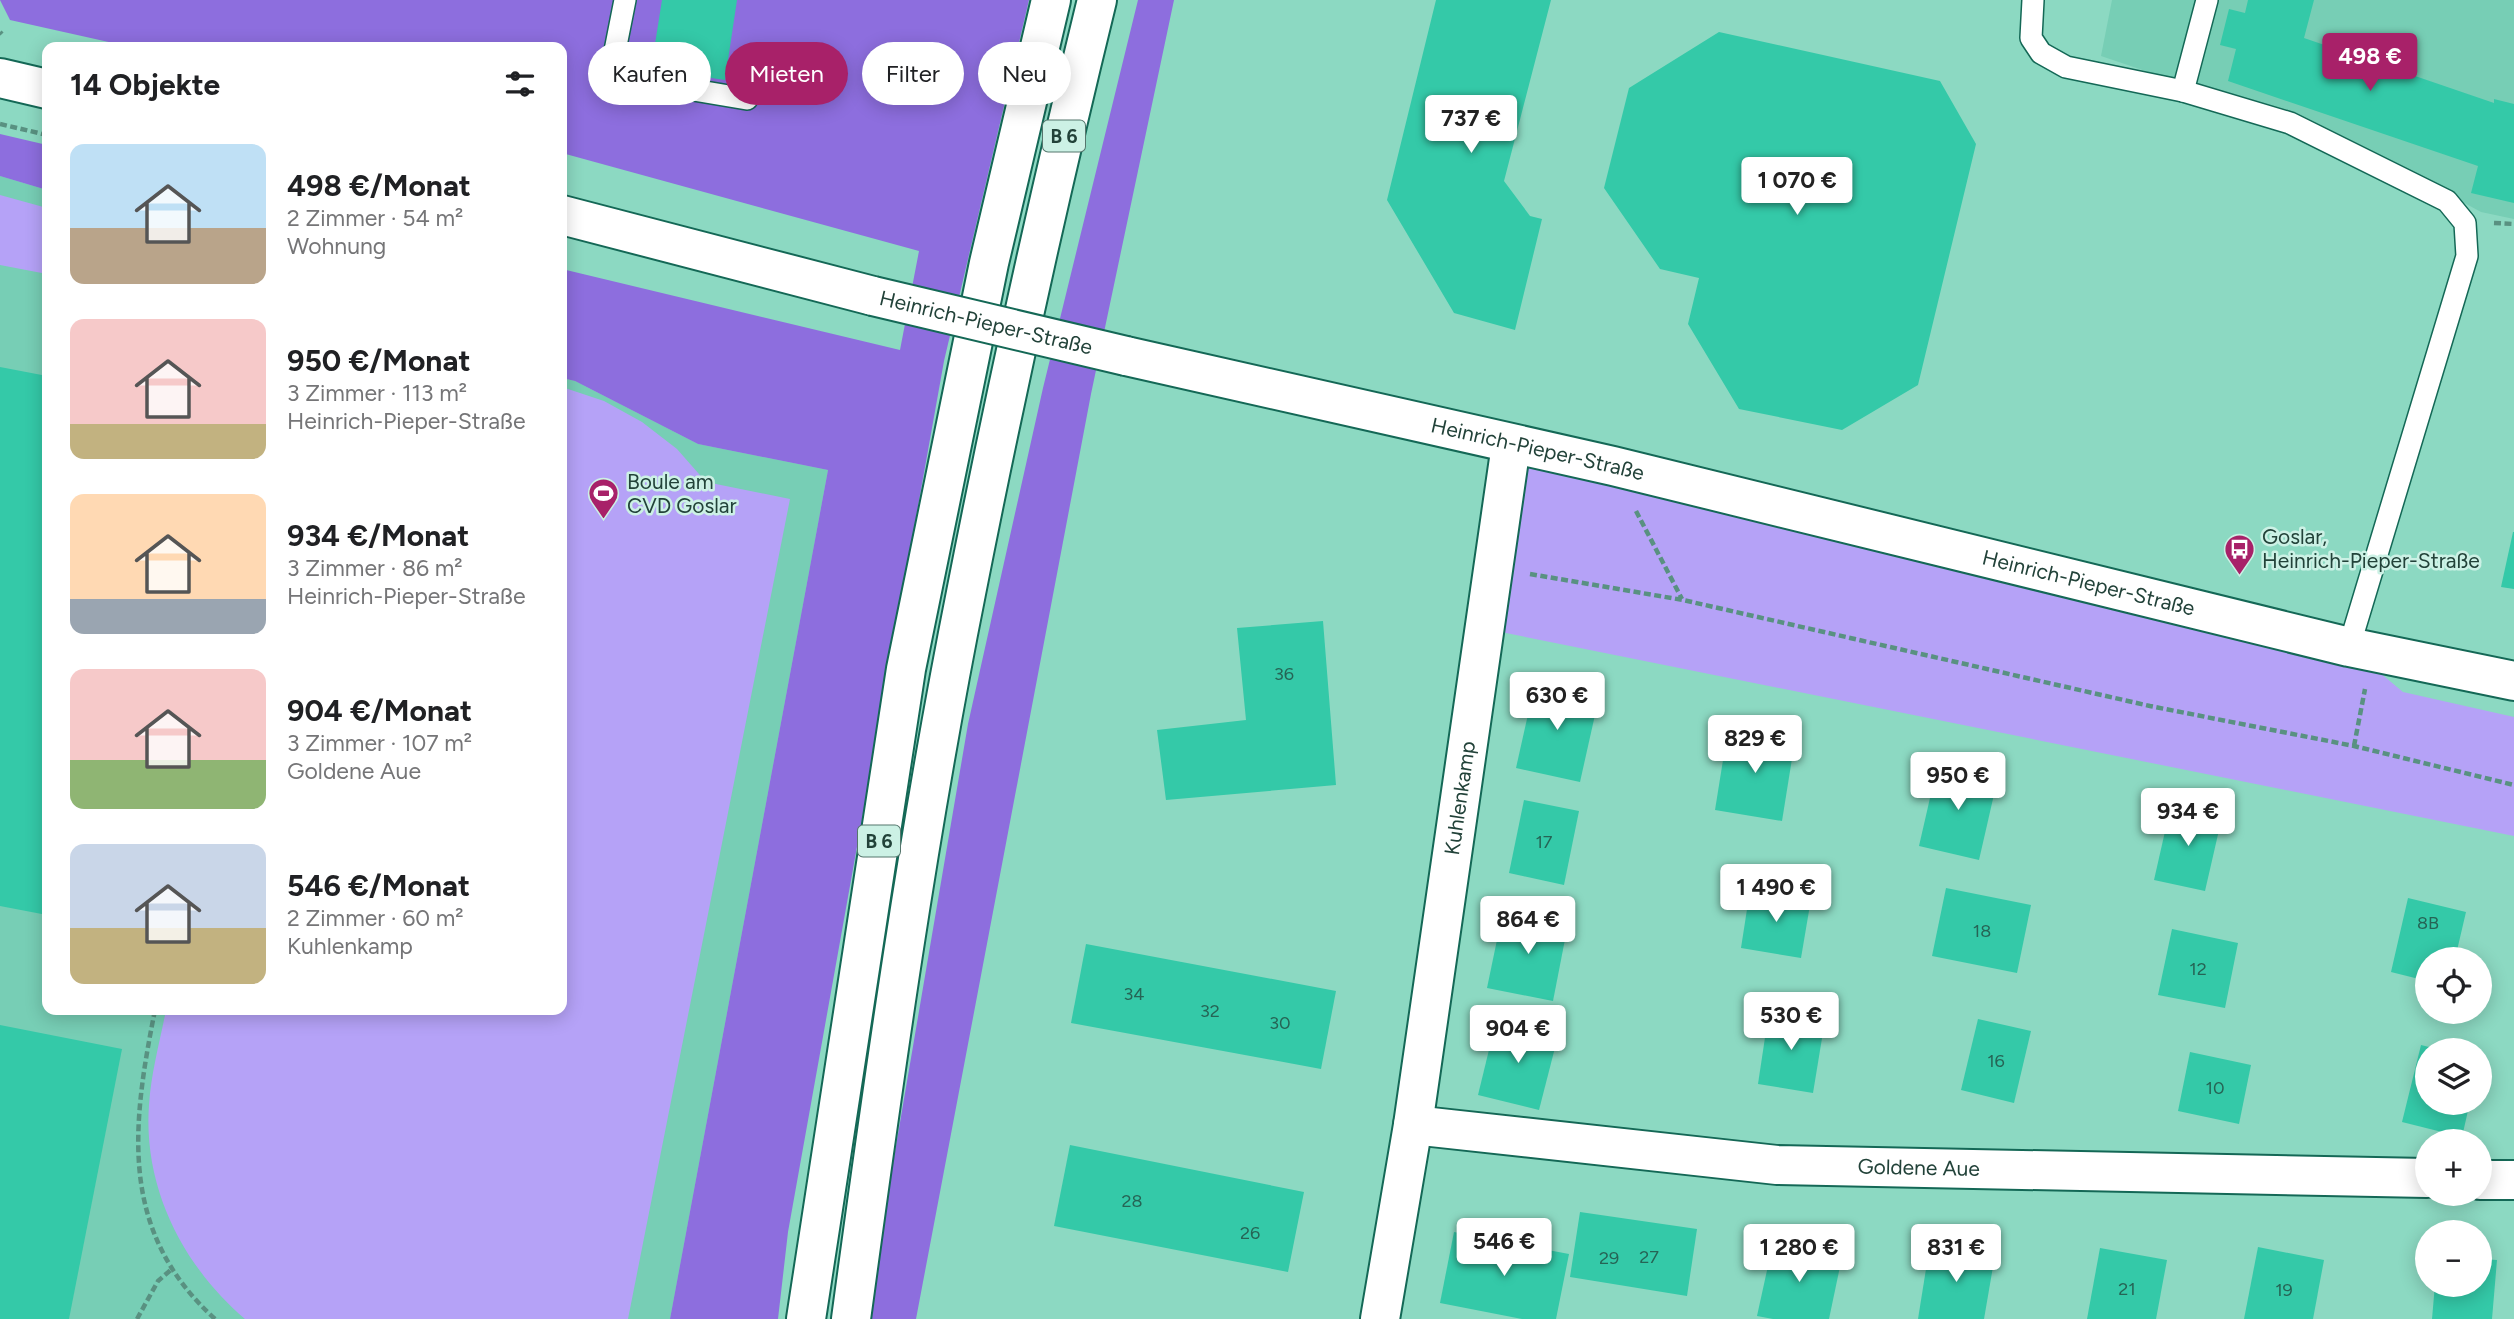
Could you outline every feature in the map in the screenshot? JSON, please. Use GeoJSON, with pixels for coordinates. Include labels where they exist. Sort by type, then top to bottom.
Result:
{"type":"FeatureCollection","features":[{"type":"Feature","properties":{"kind":"main road","name":"B 6"},"geometry":{"type":"LineString","coordinates":[[806,1319],[906,669],[989,262],[1051,0]]}},
{"type":"Feature","properties":{"kind":"main road","name":"B 6"},"geometry":{"type":"LineString","coordinates":[[851,1319],[916,874],[965,594],[1036,260],[1097,0]]}},
{"type":"Feature","properties":{"kind":"main road"},"geometry":{"type":"LineString","coordinates":[[0,78],[42,88]]}},
{"type":"Feature","properties":{"kind":"main road","name":"Heinrich-Pieper-Straße"},"geometry":{"type":"LineString","coordinates":[[567,216],[873,296],[1613,466],[2360,649],[2514,681]]}},
{"type":"Feature","properties":{"kind":"main road","name":"Kuhlenkamp"},"geometry":{"type":"LineString","coordinates":[[1380,1319],[1413,1125],[1511,444]]}},
{"type":"Feature","properties":{"kind":"main road","name":"Goldene Aue"},"geometry":{"type":"LineString","coordinates":[[1413,1125],[1777,1164],[2415,1178]]}},
{"type":"Feature","properties":{"kind":"main road"},"geometry":{"type":"LineString","coordinates":[[2492,1180],[2514,1180]]}},
{"type":"Feature","properties":{"kind":"lane"},"geometry":{"type":"LineString","coordinates":[[625,0],[610,76],[725,95]]}},
{"type":"Feature","properties":{"kind":"lane"},"geometry":{"type":"LineString","coordinates":[[2033,0],[2031,38],[2041,53],[2066,67],[2183,91],[2290,122],[2447,201],[2465,223],[2467,256],[2360,649]]}},
{"type":"Feature","properties":{"kind":"lane"},"geometry":{"type":"LineString","coordinates":[[2183,91],[2207,0]]}},
{"type":"Feature","properties":{"kind":"path"},"geometry":{"type":"LineString","coordinates":[[0,124],[42,134]]}},
{"type":"Feature","properties":{"kind":"path"},"geometry":{"type":"LineString","coordinates":[[1613,466],[1683,600]]}},
{"type":"Feature","properties":{"kind":"path"},"geometry":{"type":"LineString","coordinates":[[1494,568],[1683,600],[2150,706],[2354,746],[2514,785]]}},
{"type":"Feature","properties":{"kind":"path"},"geometry":{"type":"LineString","coordinates":[[2354,746],[2360,649]]}},
{"type":"Feature","properties":{"kind":"path"},"geometry":{"type":"LineString","coordinates":[[154,1015],[136,1130],[137,1166],[144,1202],[173,1268],[215,1319]]}},
{"type":"Feature","properties":{"kind":"path"},"geometry":{"type":"LineString","coordinates":[[137,1319],[158,1281],[173,1268]]}},
{"type":"Feature","properties":{"kind":"shaded area"},"geometry":{"type":"Polygon","coordinates":[[[0,0],[1029,0],[1019,42],[978,42],[978,105],[1004,105],[944,361],[788,1232],[778,1319],[670,1319],[828,470],[698,444],[567,379],[567,270],[900,350],[919,251],[567,154],[567,42],[109,42],[10,20],[0,0]]]}},
{"type":"Feature","properties":{"kind":"shaded area"},"geometry":{"type":"Polygon","coordinates":[[[1138,0],[1174,0],[1091,394],[916,1319],[869,1319],[875,1269],[968,724],[1043,388],[1138,0]]]}},
{"type":"Feature","properties":{"kind":"shaded area"},"geometry":{"type":"Polygon","coordinates":[[[2112,0],[2514,0],[2514,219],[2481,212],[2344,138],[2101,56],[2112,0]]]}},
{"type":"Feature","properties":{"kind":"shaded area"},"geometry":{"type":"Polygon","coordinates":[[[0,134],[42,144],[42,189],[0,176],[0,134]]]}},
{"type":"Feature","properties":{"kind":"shaded area"},"geometry":{"type":"Polygon","coordinates":[[[0,176],[42,189],[42,1015],[567,1015],[567,379],[698,444],[828,470],[670,1319],[0,1319],[0,176]]]}},
{"type":"Feature","properties":{"kind":"shaded area"},"geometry":{"type":"Polygon","coordinates":[[[0,195],[42,207],[42,273],[0,265],[0,195]]]}},
{"type":"Feature","properties":{"kind":"shaded area"},"geometry":{"type":"Polygon","coordinates":[[[567,389],[604,401],[642,422],[677,449],[706,482],[790,499],[628,1319],[245,1319],[203,1275],[186,1250],[160,1195],[149,1136],[149,1105],[165,1015],[567,1015],[567,389]]]}},
{"type":"Feature","properties":{"kind":"shaded area"},"geometry":{"type":"Polygon","coordinates":[[[1511,445],[2349,647],[2403,692],[2514,717],[2514,836],[1486,629],[1511,445]]]}},
{"type":"Feature","properties":{"kind":"building"},"geometry":{"type":"Polygon","coordinates":[[[662,0],[737,0],[731,42],[725,42],[725,80],[711,78],[711,42],[655,42],[662,0]]]}},
{"type":"Feature","properties":{"kind":"building"},"geometry":{"type":"Polygon","coordinates":[[[1436,0],[1551,0],[1504,181],[1530,216],[1542,219],[1515,330],[1454,313],[1387,200],[1436,0]]]}},
{"type":"Feature","properties":{"kind":"building"},"geometry":{"type":"Polygon","coordinates":[[[2248,0],[2314,0],[2304,38],[2494,103],[2494,99],[2514,104],[2514,203],[2471,193],[2478,166],[2228,81],[2236,49],[2220,45],[2229,9],[2245,13],[2248,0]]]}},
{"type":"Feature","properties":{"kind":"building"},"geometry":{"type":"Polygon","coordinates":[[[1719,32],[1940,81],[1976,144],[1918,385],[1842,430],[1739,409],[1688,324],[1699,278],[1660,269],[1604,188],[1629,88],[1719,32]]]}},
{"type":"Feature","properties":{"kind":"building"},"geometry":{"type":"Polygon","coordinates":[[[0,367],[42,375],[42,914],[0,906],[0,367]]]}},
{"type":"Feature","properties":{"kind":"building"},"geometry":{"type":"Polygon","coordinates":[[[2514,532],[2514,589],[2501,587],[2514,532]]]}},
{"type":"Feature","properties":{"kind":"building"},"geometry":{"type":"Polygon","coordinates":[[[1323,621],[1336,785],[1166,800],[1157,730],[1246,720],[1237,628],[1323,621]]]}},
{"type":"Feature","properties":{"kind":"building"},"geometry":{"type":"Polygon","coordinates":[[[1535,683],[1599,697],[1580,782],[1516,768],[1535,683]]]}},
{"type":"Feature","properties":{"kind":"building"},"geometry":{"type":"Polygon","coordinates":[[[1728,729],[1795,740],[1782,821],[1715,810],[1728,729]]]}},
{"type":"Feature","properties":{"kind":"building"},"geometry":{"type":"Polygon","coordinates":[[[1938,763],[1998,777],[1979,860],[1919,846],[1938,763]]]}},
{"type":"Feature","properties":{"kind":"building"},"geometry":{"type":"Polygon","coordinates":[[[1524,800],[1579,811],[1564,885],[1509,873],[1524,800]]]}},
{"type":"Feature","properties":{"kind":"building"},"geometry":{"type":"Polygon","coordinates":[[[2171,805],[2222,817],[2205,891],[2154,880],[2171,805]]]}},
{"type":"Feature","properties":{"kind":"building"},"geometry":{"type":"Polygon","coordinates":[[[1946,888],[2031,905],[2017,973],[1932,956],[1946,888]]]}},
{"type":"Feature","properties":{"kind":"building"},"geometry":{"type":"Polygon","coordinates":[[[1750,890],[1811,899],[1801,958],[1741,948],[1750,890]]]}},
{"type":"Feature","properties":{"kind":"building"},"geometry":{"type":"Polygon","coordinates":[[[2408,898],[2466,912],[2458,947],[2415,947],[2415,978],[2391,972],[2408,898]]]}},
{"type":"Feature","properties":{"kind":"building"},"geometry":{"type":"Polygon","coordinates":[[[1503,911],[1568,924],[1553,1001],[1487,988],[1503,911]]]}},
{"type":"Feature","properties":{"kind":"building"},"geometry":{"type":"Polygon","coordinates":[[[2172,929],[2238,943],[2225,1008],[2158,995],[2172,929]]]}},
{"type":"Feature","properties":{"kind":"building"},"geometry":{"type":"Polygon","coordinates":[[[1086,944],[1336,991],[1321,1069],[1071,1023],[1086,944]]]}},
{"type":"Feature","properties":{"kind":"building"},"geometry":{"type":"Polygon","coordinates":[[[1769,1011],[1825,1020],[1813,1093],[1758,1084],[1769,1011]]]}},
{"type":"Feature","properties":{"kind":"building"},"geometry":{"type":"Polygon","coordinates":[[[1978,1019],[2031,1031],[2014,1103],[1961,1090],[1978,1019]]]}},
{"type":"Feature","properties":{"kind":"building"},"geometry":{"type":"Polygon","coordinates":[[[1496,1021],[1558,1036],[1539,1110],[1478,1095],[1496,1021]]]}},
{"type":"Feature","properties":{"kind":"building"},"geometry":{"type":"Polygon","coordinates":[[[0,1025],[122,1049],[69,1319],[0,1319],[0,1025]]]}},
{"type":"Feature","properties":{"kind":"building"},"geometry":{"type":"Polygon","coordinates":[[[2190,1052],[2251,1065],[2239,1124],[2178,1111],[2190,1052]]]}},
{"type":"Feature","properties":{"kind":"building"},"geometry":{"type":"Polygon","coordinates":[[[2415,1069],[2415,1115],[2467,1115],[2464,1129],[2430,1129],[2402,1122],[2415,1069]]]}},
{"type":"Feature","properties":{"kind":"building"},"geometry":{"type":"Polygon","coordinates":[[[1070,1145],[1304,1192],[1288,1272],[1054,1226],[1070,1145]]]}},
{"type":"Feature","properties":{"kind":"building"},"geometry":{"type":"Polygon","coordinates":[[[1580,1212],[1697,1229],[1687,1296],[1570,1277],[1580,1212]]]}},
{"type":"Feature","properties":{"kind":"building"},"geometry":{"type":"Polygon","coordinates":[[[1454,1232],[1569,1254],[1556,1319],[1522,1319],[1440,1303],[1454,1232]]]}},
{"type":"Feature","properties":{"kind":"building"},"geometry":{"type":"Polygon","coordinates":[[[1773,1243],[1842,1257],[1829,1319],[1773,1319],[1757,1316],[1773,1243]]]}},
{"type":"Feature","properties":{"kind":"building"},"geometry":{"type":"Polygon","coordinates":[[[1930,1244],[1995,1255],[1984,1319],[1918,1319],[1930,1244]]]}},
{"type":"Feature","properties":{"kind":"building"},"geometry":{"type":"Polygon","coordinates":[[[2258,1247],[2324,1260],[2313,1319],[2244,1319],[2258,1247]]]}},
{"type":"Feature","properties":{"kind":"building"},"geometry":{"type":"Polygon","coordinates":[[[2100,1248],[2167,1260],[2156,1319],[2087,1319],[2100,1248]]]}},
{"type":"Feature","properties":{"kind":"building"},"geometry":{"type":"Polygon","coordinates":[[[2492,1260],[2497,1260],[2492,1319],[2432,1319],[2434,1297],[2492,1297],[2492,1260]]]}},
{"type":"Feature","properties":{"kind":"place","name":"Boule am CVD Goslar"},"geometry":{"type":"Point","coordinates":[604,521]}},
{"type":"Feature","properties":{"kind":"place","name":"Goslar, Heinrich-Pieper-Straße"},"geometry":{"type":"Point","coordinates":[2239,576]}}]}
